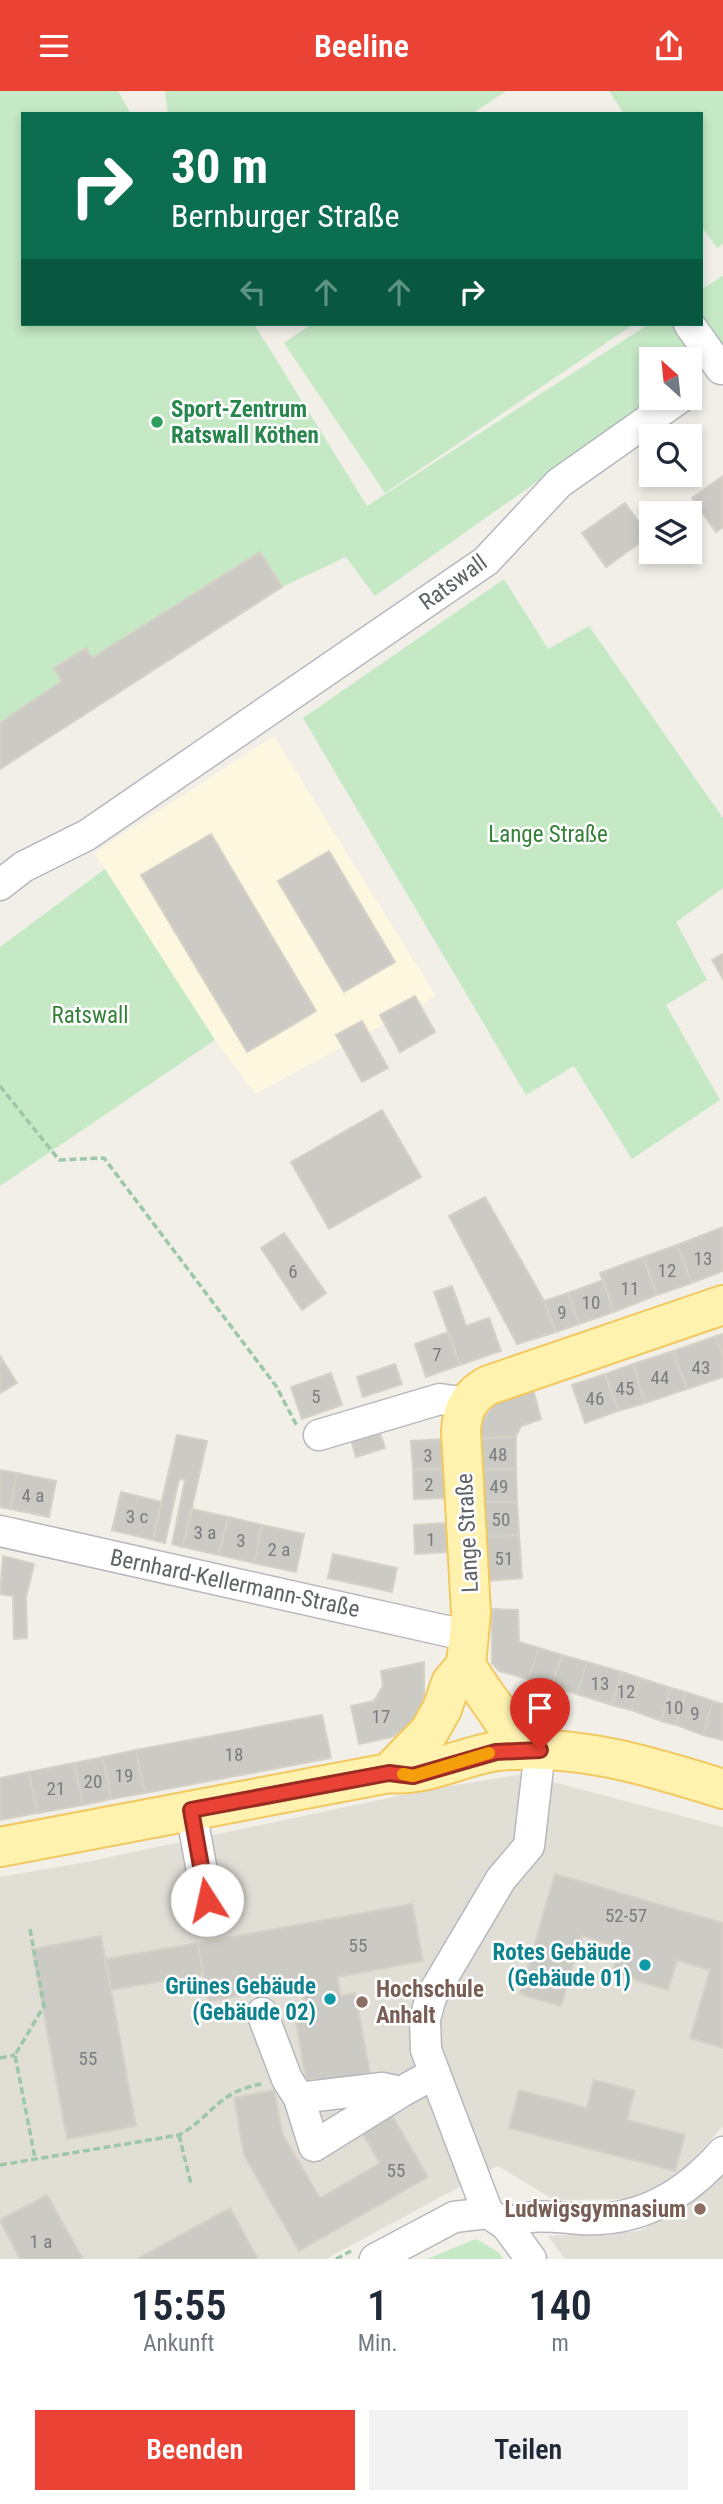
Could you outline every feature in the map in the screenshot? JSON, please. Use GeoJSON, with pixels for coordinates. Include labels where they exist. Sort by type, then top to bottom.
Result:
{"type":"FeatureCollection","features":[{"type":"Feature","properties":{"kind":"main road"},"geometry":{"type":"LineString","coordinates":[[468,1403],[489,1385],[723,1305]]}},
{"type":"Feature","properties":{"kind":"main road","name":"Lange Straße"},"geometry":{"type":"LineString","coordinates":[[468,1403],[462,1416],[461,1431],[471,1613],[468,1651]]}},
{"type":"Feature","properties":{"kind":"main road"},"geometry":{"type":"LineString","coordinates":[[468,1651],[482,1693],[530,1750]]}},
{"type":"Feature","properties":{"kind":"main road"},"geometry":{"type":"LineString","coordinates":[[389,1773],[429,1732],[468,1651]]}},
{"type":"Feature","properties":{"kind":"main road"},"geometry":{"type":"LineString","coordinates":[[0,1847],[389,1773],[413,1776],[496,1752],[530,1750],[609,1756],[723,1789]]}},
{"type":"Feature","properties":{"kind":"street"},"geometry":{"type":"LineString","coordinates":[[690,326],[722,369],[702,383]]}},
{"type":"Feature","properties":{"kind":"street","name":"Ratswall"},"geometry":{"type":"LineString","coordinates":[[0,885],[23,867],[87,835],[486,561],[559,483],[663,410]]}},
{"type":"Feature","properties":{"kind":"street"},"geometry":{"type":"LineString","coordinates":[[319,1435],[440,1399],[468,1403]]}},
{"type":"Feature","properties":{"kind":"street","name":"Bernhard-Kellermann-Straße"},"geometry":{"type":"LineString","coordinates":[[0,1531],[468,1651]]}},
{"type":"Feature","properties":{"kind":"street"},"geometry":{"type":"LineString","coordinates":[[530,1750],[529,1846],[501,1879],[431,1997],[425,2019],[426,2050],[497,2219],[531,2259]]}},
{"type":"Feature","properties":{"kind":"street"},"geometry":{"type":"LineString","coordinates":[[191,1810],[207,1900]]}},
{"type":"Feature","properties":{"kind":"street"},"geometry":{"type":"LineString","coordinates":[[262,2013],[314,2146],[435,2073]]}},
{"type":"Feature","properties":{"kind":"street"},"geometry":{"type":"LineString","coordinates":[[293,2088],[382,2088],[401,2092]]}},
{"type":"Feature","properties":{"kind":"street"},"geometry":{"type":"LineString","coordinates":[[375,2259],[454,2217],[497,2219],[547,2215],[584,2219],[634,2213],[664,2203],[698,2180],[723,2151]]}},
{"type":"Feature","properties":{"kind":"path"},"geometry":{"type":"LineString","coordinates":[[0,1086],[59,1160],[104,1158],[276,1386],[303,1437],[319,1435]]}},
{"type":"Feature","properties":{"kind":"path"},"geometry":{"type":"LineString","coordinates":[[30,1929],[44,2006],[15,2055],[35,2158]]}},
{"type":"Feature","properties":{"kind":"path"},"geometry":{"type":"LineString","coordinates":[[0,2058],[15,2055]]}},
{"type":"Feature","properties":{"kind":"path"},"geometry":{"type":"LineString","coordinates":[[0,2165],[179,2135],[196,2126],[215,2103],[244,2087],[293,2088]]}},
{"type":"Feature","properties":{"kind":"path"},"geometry":{"type":"LineString","coordinates":[[179,2135],[191,2184]]}},
{"type":"Feature","properties":{"kind":"shaded area"},"geometry":{"type":"Polygon","coordinates":[[[274,736],[436,996],[255,1094],[215,1040],[94,853],[274,736]]]}},
{"type":"Feature","properties":{"kind":"shaded area","name":"Hochschule Anhalt"},"geometry":{"type":"Polygon","coordinates":[[[523,1774],[723,1827],[723,2126],[673,2182],[629,2199],[554,2200],[498,2166],[326,2259],[0,2259],[0,1877],[87,1862],[426,1790],[523,1774]]]}},
{"type":"Feature","properties":{"kind":"shaded area","name":"Ludwigsgymnasium"},"geometry":{"type":"Polygon","coordinates":[[[723,2175],[723,2259],[565,2259],[548,2236],[640,2231],[713,2186],[723,2175]]]}},
{"type":"Feature","properties":{"kind":"green space","name":"Sport-Zentrum Ratswall Köthen"},"geometry":{"type":"Polygon","coordinates":[[[0,91],[118,91],[130,112],[21,112],[21,326],[255,326],[367,506],[646,326],[703,326],[703,288],[723,276],[723,351],[702,366],[702,347],[639,347],[639,410],[375,596],[346,557],[282,587],[0,769],[0,91]]]}},
{"type":"Feature","properties":{"kind":"green space"},"geometry":{"type":"Polygon","coordinates":[[[165,91],[506,91],[475,112],[168,112],[165,91]]]}},
{"type":"Feature","properties":{"kind":"green space"},"geometry":{"type":"Polygon","coordinates":[[[609,91],[723,91],[723,244],[717,248],[703,228],[703,112],[623,112],[609,91]]]}},
{"type":"Feature","properties":{"kind":"green space"},"geometry":{"type":"Polygon","coordinates":[[[309,326],[631,326],[385,493],[284,343],[309,326]]]}},
{"type":"Feature","properties":{"kind":"green space","name":"Lange Straße"},"geometry":{"type":"Polygon","coordinates":[[[504,579],[548,649],[589,626],[723,818],[723,888],[676,922],[707,980],[666,1005],[720,1100],[632,1159],[574,1066],[526,1095],[303,718],[504,579]]]}},
{"type":"Feature","properties":{"kind":"green space","name":"Ratswall"},"geometry":{"type":"Polygon","coordinates":[[[105,869],[215,1040],[0,1186],[0,947],[105,869]]]}},
{"type":"Feature","properties":{"kind":"green space"},"geometry":{"type":"Polygon","coordinates":[[[476,2239],[498,2252],[504,2259],[427,2259],[476,2239]]]}},
{"type":"Feature","properties":{"kind":"building"},"geometry":{"type":"Polygon","coordinates":[[[723,476],[723,527],[716,532],[702,512],[702,501],[694,501],[692,498],[723,476]]]}},
{"type":"Feature","properties":{"kind":"building"},"geometry":{"type":"Polygon","coordinates":[[[625,503],[639,522],[639,543],[606,567],[582,533],[625,503]]]}},
{"type":"Feature","properties":{"kind":"building"},"geometry":{"type":"Polygon","coordinates":[[[260,552],[282,587],[0,769],[0,723],[62,681],[54,668],[86,648],[92,658],[260,552]]]}},
{"type":"Feature","properties":{"kind":"building"},"geometry":{"type":"Polygon","coordinates":[[[211,834],[316,1011],[247,1052],[141,875],[211,834]]]}},
{"type":"Feature","properties":{"kind":"building"},"geometry":{"type":"Polygon","coordinates":[[[329,851],[395,962],[344,992],[278,881],[329,851]]]}},
{"type":"Feature","properties":{"kind":"building"},"geometry":{"type":"Polygon","coordinates":[[[723,954],[723,979],[712,960],[723,954]]]}},
{"type":"Feature","properties":{"kind":"building"},"geometry":{"type":"Polygon","coordinates":[[[415,996],[435,1032],[400,1052],[380,1015],[415,996]]]}},
{"type":"Feature","properties":{"kind":"building"},"geometry":{"type":"Polygon","coordinates":[[[362,1021],[388,1068],[362,1082],[336,1035],[362,1021]]]}},
{"type":"Feature","properties":{"kind":"building"},"geometry":{"type":"Polygon","coordinates":[[[382,1110],[421,1177],[329,1229],[291,1162],[382,1110]]]}},
{"type":"Feature","properties":{"kind":"building"},"geometry":{"type":"Polygon","coordinates":[[[485,1197],[544,1301],[556,1332],[517,1344],[449,1216],[485,1197]]]}},
{"type":"Feature","properties":{"kind":"building"},"geometry":{"type":"Polygon","coordinates":[[[723,1227],[723,1271],[692,1283],[677,1245],[723,1227]]]}},
{"type":"Feature","properties":{"kind":"building"},"geometry":{"type":"Polygon","coordinates":[[[284,1233],[326,1293],[302,1310],[261,1248],[284,1233]]]}},
{"type":"Feature","properties":{"kind":"building"},"geometry":{"type":"Polygon","coordinates":[[[677,1245],[692,1283],[657,1295],[643,1257],[677,1245]]]}},
{"type":"Feature","properties":{"kind":"building"},"geometry":{"type":"Polygon","coordinates":[[[643,1257],[657,1295],[614,1312],[600,1273],[643,1257]]]}},
{"type":"Feature","properties":{"kind":"building"},"geometry":{"type":"Polygon","coordinates":[[[603,1280],[614,1312],[579,1324],[568,1293],[603,1280]]]}},
{"type":"Feature","properties":{"kind":"building"},"geometry":{"type":"Polygon","coordinates":[[[452,1286],[466,1326],[489,1318],[501,1351],[460,1365],[434,1292],[452,1286]]]}},
{"type":"Feature","properties":{"kind":"building"},"geometry":{"type":"Polygon","coordinates":[[[568,1293],[579,1324],[556,1332],[544,1301],[568,1293]]]}},
{"type":"Feature","properties":{"kind":"building"},"geometry":{"type":"Polygon","coordinates":[[[448,1332],[460,1365],[426,1377],[415,1344],[448,1332]]]}},
{"type":"Feature","properties":{"kind":"building"},"geometry":{"type":"Polygon","coordinates":[[[723,1334],[723,1356],[716,1336],[723,1334]]]}},
{"type":"Feature","properties":{"kind":"building"},"geometry":{"type":"Polygon","coordinates":[[[716,1336],[723,1356],[723,1377],[687,1389],[673,1351],[716,1336]]]}},
{"type":"Feature","properties":{"kind":"building"},"geometry":{"type":"Polygon","coordinates":[[[673,1351],[687,1389],[645,1403],[633,1364],[673,1351]]]}},
{"type":"Feature","properties":{"kind":"building"},"geometry":{"type":"Polygon","coordinates":[[[0,1356],[17,1383],[0,1393],[0,1356]]]}},
{"type":"Feature","properties":{"kind":"building"},"geometry":{"type":"Polygon","coordinates":[[[395,1364],[402,1384],[363,1397],[357,1377],[395,1364]]]}},
{"type":"Feature","properties":{"kind":"building"},"geometry":{"type":"Polygon","coordinates":[[[633,1364],[645,1403],[618,1411],[605,1374],[633,1364]]]}},
{"type":"Feature","properties":{"kind":"building"},"geometry":{"type":"Polygon","coordinates":[[[331,1373],[342,1405],[302,1419],[291,1387],[331,1373]]]}},
{"type":"Feature","properties":{"kind":"building"},"geometry":{"type":"Polygon","coordinates":[[[605,1374],[618,1411],[585,1423],[572,1385],[605,1374]]]}},
{"type":"Feature","properties":{"kind":"building"},"geometry":{"type":"Polygon","coordinates":[[[533,1389],[541,1419],[521,1426],[516,1436],[480,1439],[480,1425],[495,1402],[533,1389]]]}},
{"type":"Feature","properties":{"kind":"building"},"geometry":{"type":"Polygon","coordinates":[[[378,1427],[385,1448],[356,1457],[350,1436],[378,1427]]]}},
{"type":"Feature","properties":{"kind":"building"},"geometry":{"type":"Polygon","coordinates":[[[177,1435],[207,1441],[183,1547],[172,1544],[185,1480],[179,1479],[165,1543],[153,1540],[177,1435]]]}},
{"type":"Feature","properties":{"kind":"building"},"geometry":{"type":"Polygon","coordinates":[[[516,1436],[516,1469],[481,1470],[480,1439],[516,1436]]]}},
{"type":"Feature","properties":{"kind":"building"},"geometry":{"type":"Polygon","coordinates":[[[444,1439],[445,1469],[413,1470],[411,1441],[444,1439]]]}},
{"type":"Feature","properties":{"kind":"building"},"geometry":{"type":"Polygon","coordinates":[[[445,1469],[446,1498],[414,1499],[413,1470],[445,1469]]]}},
{"type":"Feature","properties":{"kind":"building"},"geometry":{"type":"Polygon","coordinates":[[[516,1469],[517,1502],[483,1502],[481,1470],[516,1469]]]}},
{"type":"Feature","properties":{"kind":"building"},"geometry":{"type":"Polygon","coordinates":[[[0,1470],[17,1473],[10,1509],[0,1507],[0,1470]]]}},
{"type":"Feature","properties":{"kind":"building"},"geometry":{"type":"Polygon","coordinates":[[[17,1473],[56,1481],[49,1517],[10,1509],[17,1473]]]}},
{"type":"Feature","properties":{"kind":"building"},"geometry":{"type":"Polygon","coordinates":[[[121,1492],[162,1502],[153,1540],[112,1530],[121,1492]]]}},
{"type":"Feature","properties":{"kind":"building"},"geometry":{"type":"Polygon","coordinates":[[[483,1502],[517,1502],[519,1535],[485,1537],[483,1502]]]}},
{"type":"Feature","properties":{"kind":"building"},"geometry":{"type":"Polygon","coordinates":[[[192,1509],[228,1517],[219,1555],[183,1547],[192,1509]]]}},
{"type":"Feature","properties":{"kind":"building"},"geometry":{"type":"Polygon","coordinates":[[[228,1517],[262,1525],[254,1563],[219,1555],[228,1517]]]}},
{"type":"Feature","properties":{"kind":"building"},"geometry":{"type":"Polygon","coordinates":[[[447,1523],[448,1552],[415,1554],[414,1525],[447,1523]]]}},
{"type":"Feature","properties":{"kind":"building"},"geometry":{"type":"Polygon","coordinates":[[[262,1525],[304,1534],[296,1572],[254,1563],[262,1525]]]}},
{"type":"Feature","properties":{"kind":"building"},"geometry":{"type":"Polygon","coordinates":[[[519,1535],[522,1578],[488,1581],[485,1537],[519,1535]]]}},
{"type":"Feature","properties":{"kind":"building"},"geometry":{"type":"Polygon","coordinates":[[[333,1554],[397,1568],[392,1592],[328,1578],[333,1554]]]}},
{"type":"Feature","properties":{"kind":"building"},"geometry":{"type":"Polygon","coordinates":[[[3,1556],[34,1564],[26,1597],[27,1638],[14,1639],[13,1596],[0,1594],[3,1556]]]}},
{"type":"Feature","properties":{"kind":"building"},"geometry":{"type":"Polygon","coordinates":[[[492,1609],[518,1610],[519,1642],[539,1648],[528,1679],[499,1671],[492,1663],[492,1609]]]}},
{"type":"Feature","properties":{"kind":"building"},"geometry":{"type":"Polygon","coordinates":[[[539,1648],[562,1655],[552,1686],[528,1679],[539,1648]]]}},
{"type":"Feature","properties":{"kind":"building"},"geometry":{"type":"Polygon","coordinates":[[[562,1655],[587,1662],[577,1694],[552,1686],[562,1655]]]}},
{"type":"Feature","properties":{"kind":"building"},"geometry":{"type":"Polygon","coordinates":[[[424,1662],[424,1706],[410,1725],[392,1737],[359,1744],[351,1706],[374,1701],[383,1686],[381,1671],[424,1662]]]}},
{"type":"Feature","properties":{"kind":"building"},"geometry":{"type":"Polygon","coordinates":[[[587,1662],[622,1672],[612,1705],[577,1694],[587,1662]]]}},
{"type":"Feature","properties":{"kind":"building"},"geometry":{"type":"Polygon","coordinates":[[[622,1672],[640,1678],[631,1710],[612,1705],[622,1672]]]}},
{"type":"Feature","properties":{"kind":"building"},"geometry":{"type":"Polygon","coordinates":[[[640,1678],[671,1688],[661,1721],[631,1710],[640,1678]]]}},
{"type":"Feature","properties":{"kind":"building"},"geometry":{"type":"Polygon","coordinates":[[[671,1688],[686,1692],[676,1725],[661,1721],[671,1688]]]}},
{"type":"Feature","properties":{"kind":"building"},"geometry":{"type":"Polygon","coordinates":[[[686,1692],[713,1701],[703,1735],[676,1725],[686,1692]]]}},
{"type":"Feature","properties":{"kind":"building"},"geometry":{"type":"Polygon","coordinates":[[[713,1701],[723,1704],[723,1740],[703,1735],[713,1701]]]}},
{"type":"Feature","properties":{"kind":"building"},"geometry":{"type":"Polygon","coordinates":[[[322,1715],[331,1758],[145,1793],[136,1750],[322,1715]]]}},
{"type":"Feature","properties":{"kind":"building"},"geometry":{"type":"Polygon","coordinates":[[[136,1750],[145,1793],[111,1799],[103,1757],[136,1750]]]}},
{"type":"Feature","properties":{"kind":"building"},"geometry":{"type":"Polygon","coordinates":[[[103,1757],[111,1799],[83,1805],[74,1763],[103,1757]]]}},
{"type":"Feature","properties":{"kind":"building"},"geometry":{"type":"Polygon","coordinates":[[[74,1763],[83,1805],[37,1813],[29,1772],[74,1763]]]}},
{"type":"Feature","properties":{"kind":"building"},"geometry":{"type":"Polygon","coordinates":[[[29,1772],[37,1813],[0,1820],[0,1778],[29,1772]]]}},
{"type":"Feature","properties":{"kind":"building","name":"Rotes Gebäude (Gebäude 01)"},"geometry":{"type":"Polygon","coordinates":[[[555,1874],[723,1923],[723,2048],[690,2038],[710,1970],[677,1960],[668,1990],[612,1973],[619,1947],[582,1936],[561,2006],[520,1994],[555,1874]]]}},
{"type":"Feature","properties":{"kind":"building","name":"Grünes Gebäude (Gebäude 02)"},"geometry":{"type":"Polygon","coordinates":[[[412,1904],[423,1961],[337,1977],[341,1996],[355,1993],[371,2079],[321,2088],[319,2078],[306,2080],[293,2005],[304,2003],[301,1985],[208,2002],[198,1943],[412,1904]]]}},
{"type":"Feature","properties":{"kind":"building"},"geometry":{"type":"Polygon","coordinates":[[[101,1936],[136,2126],[67,2139],[32,1949],[101,1936]]]}},
{"type":"Feature","properties":{"kind":"building"},"geometry":{"type":"Polygon","coordinates":[[[198,1943],[203,1974],[111,1990],[105,1959],[198,1943]]]}},
{"type":"Feature","properties":{"kind":"building"},"geometry":{"type":"Polygon","coordinates":[[[594,2080],[635,2091],[627,2120],[685,2135],[675,2171],[509,2128],[519,2090],[587,2108],[594,2080]]]}},
{"type":"Feature","properties":{"kind":"building"},"geometry":{"type":"Polygon","coordinates":[[[274,2090],[283,2135],[320,2198],[380,2163],[360,2129],[389,2110],[428,2177],[299,2251],[244,2155],[234,2098],[274,2090]]]}},
{"type":"Feature","properties":{"kind":"building"},"geometry":{"type":"Polygon","coordinates":[[[47,2195],[83,2259],[20,2259],[0,2220],[47,2195]]]}},
{"type":"Feature","properties":{"kind":"building"},"geometry":{"type":"Polygon","coordinates":[[[230,2208],[258,2259],[137,2259],[230,2208]]]}},
{"type":"Feature","properties":{"kind":"slow traffic"},"geometry":{"type":"LineString","coordinates":[[403,1774],[413,1776],[489,1753]]}},
{"type":"Feature","properties":{"kind":"place","name":"Sport-Zentrum Ratswall Köthen"},"geometry":{"type":"Point","coordinates":[157,422]}},
{"type":"Feature","properties":{"kind":"place","name":"Rotes Gebäude (Gebäude 01)"},"geometry":{"type":"Point","coordinates":[645,1965]}},
{"type":"Feature","properties":{"kind":"place","name":"Grünes Gebäude (Gebäude 02)"},"geometry":{"type":"Point","coordinates":[330,1999]}},
{"type":"Feature","properties":{"kind":"place","name":"Hochschule Anhalt"},"geometry":{"type":"Point","coordinates":[362,2002]}},
{"type":"Feature","properties":{"kind":"place","name":"Ludwigsgymnasium"},"geometry":{"type":"Point","coordinates":[700,2209]}},
{"type":"Feature","properties":{"kind":"route"},"geometry":{"type":"LineString","coordinates":[[207,1900],[191,1810],[389,1773],[413,1776],[496,1752],[540,1750]]}}]}
